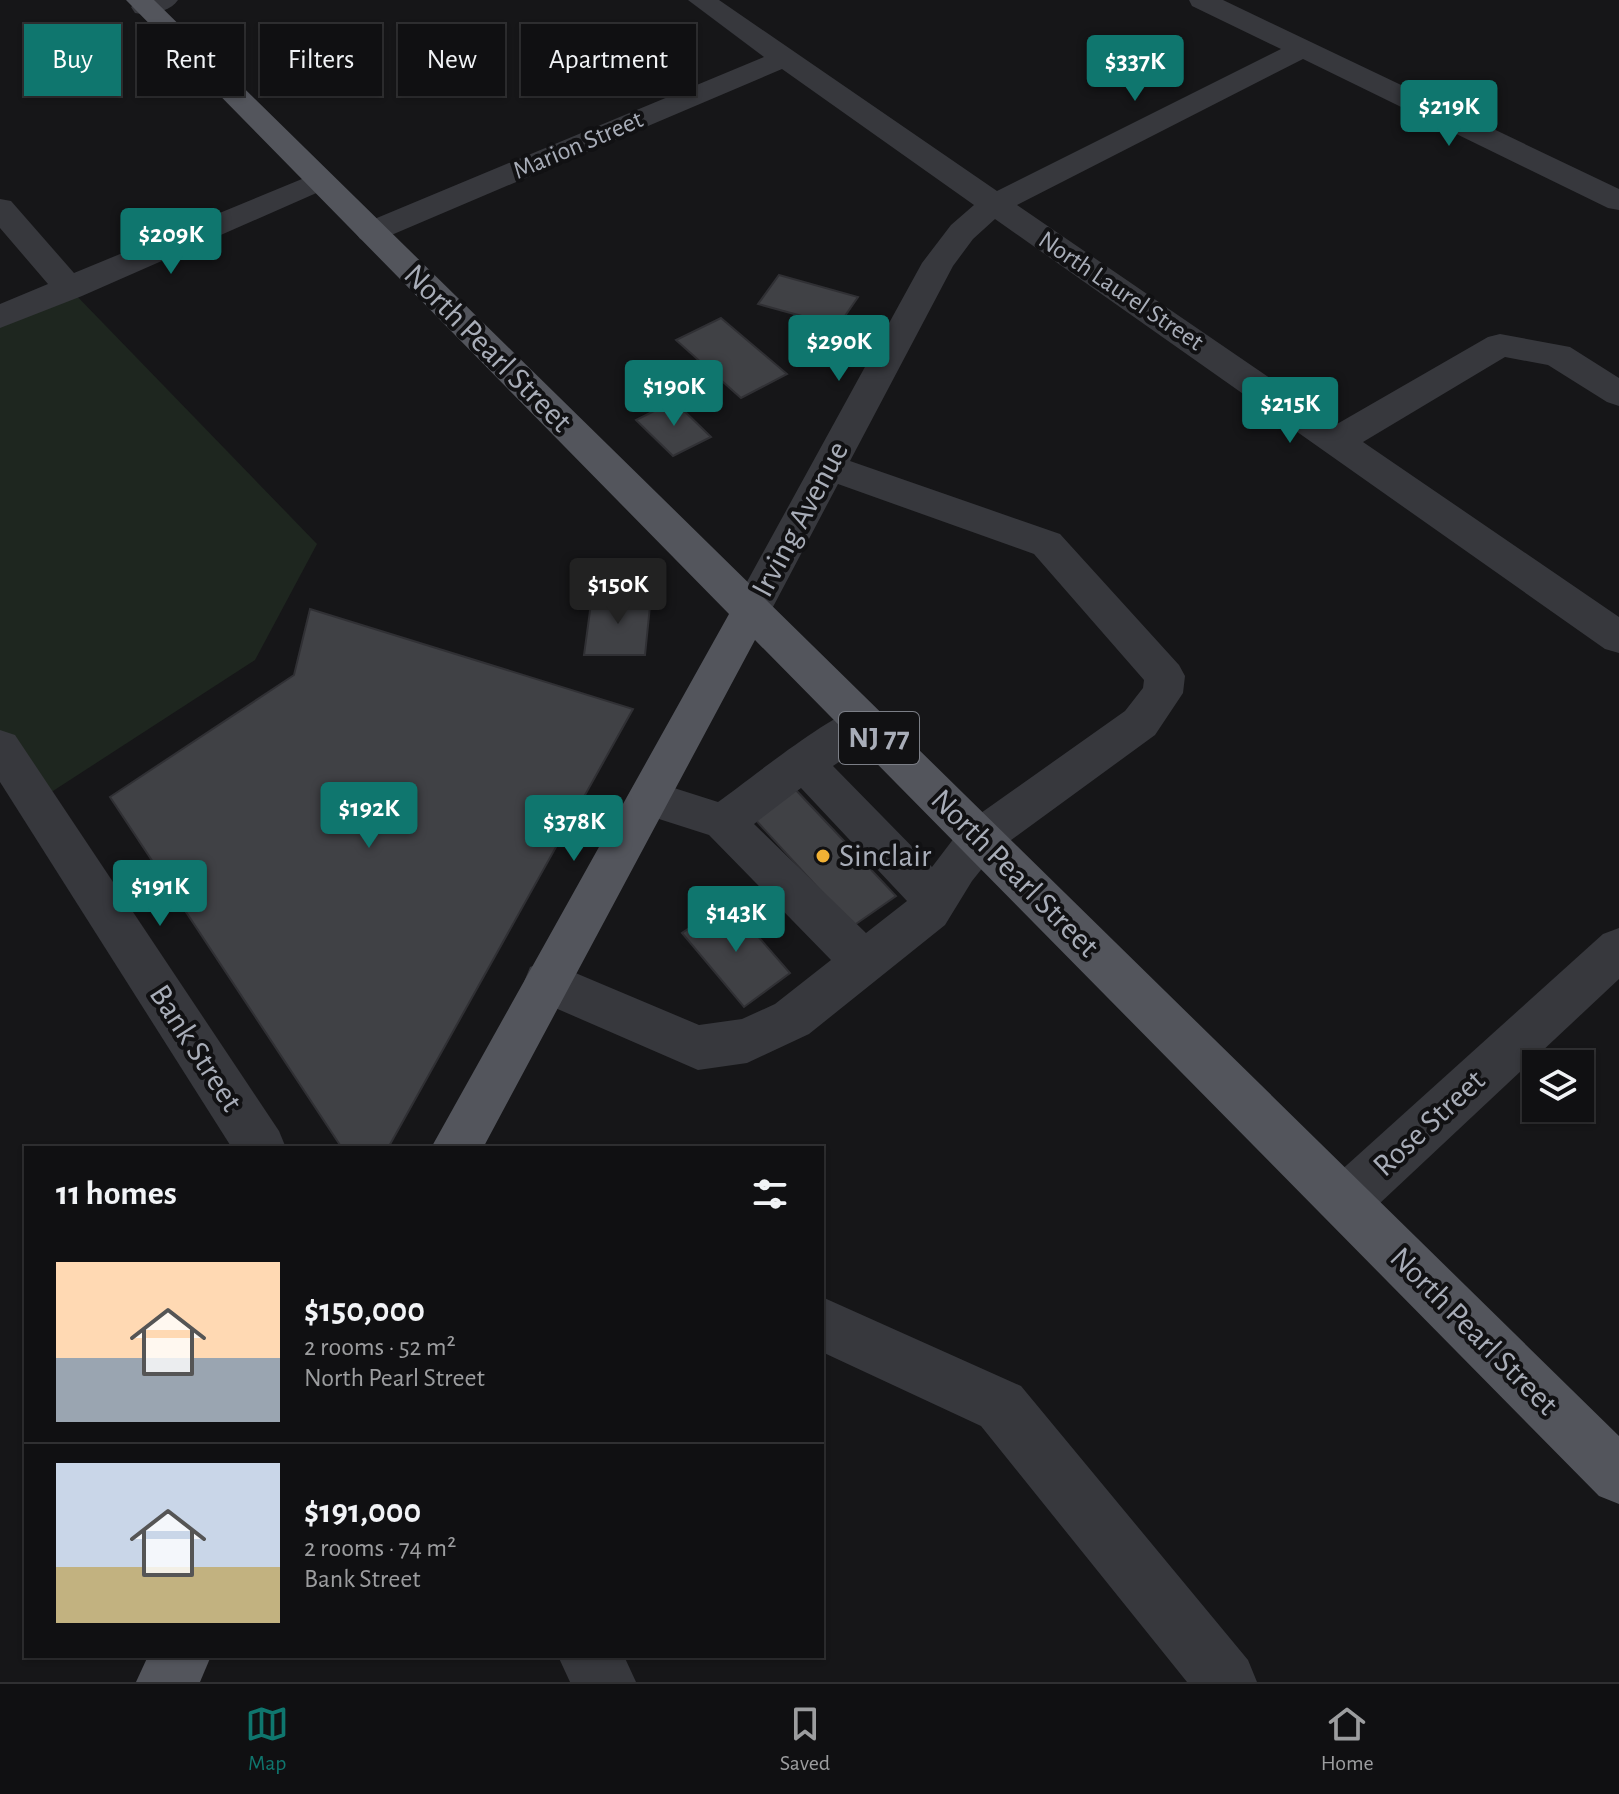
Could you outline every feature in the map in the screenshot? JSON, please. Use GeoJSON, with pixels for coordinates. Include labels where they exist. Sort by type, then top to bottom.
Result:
{"type":"FeatureCollection","features":[{"type":"Feature","properties":{"kind":"main road","name":"North Pearl Street"},"geometry":{"type":"LineString","coordinates":[[150,2],[319,181],[1619,1476]]}},
{"type":"Feature","properties":{"kind":"main road","name":"Irving Avenue"},"geometry":{"type":"LineString","coordinates":[[457,1146],[751,611]]}},
{"type":"Feature","properties":{"kind":"main road"},"geometry":{"type":"LineString","coordinates":[[167,1682],[180,1658]]}},
{"type":"Feature","properties":{"kind":"street","name":"North Laurel Street"},"geometry":{"type":"LineString","coordinates":[[701,0],[992,205],[1097,273],[1618,636]]}},
{"type":"Feature","properties":{"kind":"street"},"geometry":{"type":"LineString","coordinates":[[1202,0],[1619,201]]}},
{"type":"Feature","properties":{"kind":"street"},"geometry":{"type":"LineString","coordinates":[[1262,0],[1274,5],[1302,49]]}},
{"type":"Feature","properties":{"kind":"street","name":"Irving Avenue"},"geometry":{"type":"LineString","coordinates":[[751,611],[938,263],[962,232],[992,205],[1302,49]]}},
{"type":"Feature","properties":{"kind":"street","name":"Marion Street"},"geometry":{"type":"LineString","coordinates":[[371,232],[785,58]]}},
{"type":"Feature","properties":{"kind":"street"},"geometry":{"type":"LineString","coordinates":[[0,317],[319,181]]}},
{"type":"Feature","properties":{"kind":"street"},"geometry":{"type":"LineString","coordinates":[[0,208],[70,289]]}},
{"type":"Feature","properties":{"kind":"street"},"geometry":{"type":"LineString","coordinates":[[1336,441],[1500,345],[1558,355],[1619,394]]}},
{"type":"Feature","properties":{"kind":"street"},"geometry":{"type":"LineString","coordinates":[[547,982],[698,1048],[747,1041],[792,1019],[929,911],[980,838],[1140,723],[1163,693],[1165,676],[1047,544],[828,467]]}},
{"type":"Feature","properties":{"kind":"street"},"geometry":{"type":"LineString","coordinates":[[724,822],[864,723]]}},
{"type":"Feature","properties":{"kind":"street","name":"Bank Street"},"geometry":{"type":"LineString","coordinates":[[0,747],[260,1146]]}},
{"type":"Feature","properties":{"kind":"street"},"geometry":{"type":"LineString","coordinates":[[804,763],[935,900]]}},
{"type":"Feature","properties":{"kind":"street"},"geometry":{"type":"LineString","coordinates":[[649,798],[724,822],[864,962]]}},
{"type":"Feature","properties":{"kind":"street","name":"Rose Street"},"geometry":{"type":"LineString","coordinates":[[1345,1201],[1619,949]]}},
{"type":"Feature","properties":{"kind":"street"},"geometry":{"type":"LineString","coordinates":[[824,1325],[1001,1406],[1226,1682]]}},
{"type":"Feature","properties":{"kind":"street"},"geometry":{"type":"LineString","coordinates":[[589,1658],[605,1682]]}},
{"type":"Feature","properties":{"kind":"shaded area"},"geometry":{"type":"Polygon","coordinates":[[[70,289],[317,544],[255,660],[36,802],[0,747],[0,317],[70,289]]]}},
{"type":"Feature","properties":{"kind":"building"},"geometry":{"type":"Polygon","coordinates":[[[779,275],[858,297],[838,326],[758,304],[779,275]]]}},
{"type":"Feature","properties":{"kind":"building"},"geometry":{"type":"Polygon","coordinates":[[[721,318],[787,374],[741,398],[676,340],[721,318]]]}},
{"type":"Feature","properties":{"kind":"building"},"geometry":{"type":"Polygon","coordinates":[[[674,401],[711,437],[673,456],[636,420],[674,401]]]}},
{"type":"Feature","properties":{"kind":"building"},"geometry":{"type":"Polygon","coordinates":[[[592,596],[651,596],[645,655],[584,655],[592,596]]]}},
{"type":"Feature","properties":{"kind":"building"},"geometry":{"type":"Polygon","coordinates":[[[310,609],[633,709],[389,1146],[341,1146],[110,797],[294,675],[310,609]]]}},
{"type":"Feature","properties":{"kind":"building","name":"Sinclair"},"geometry":{"type":"Polygon","coordinates":[[[794,788],[896,896],[853,926],[752,816],[794,788]]]}},
{"type":"Feature","properties":{"kind":"building"},"geometry":{"type":"Polygon","coordinates":[[[728,902],[790,973],[744,1007],[682,933],[728,902]]]}},
{"type":"Feature","properties":{"kind":"place","name":"Sinclair"},"geometry":{"type":"Point","coordinates":[823,856]}}]}
